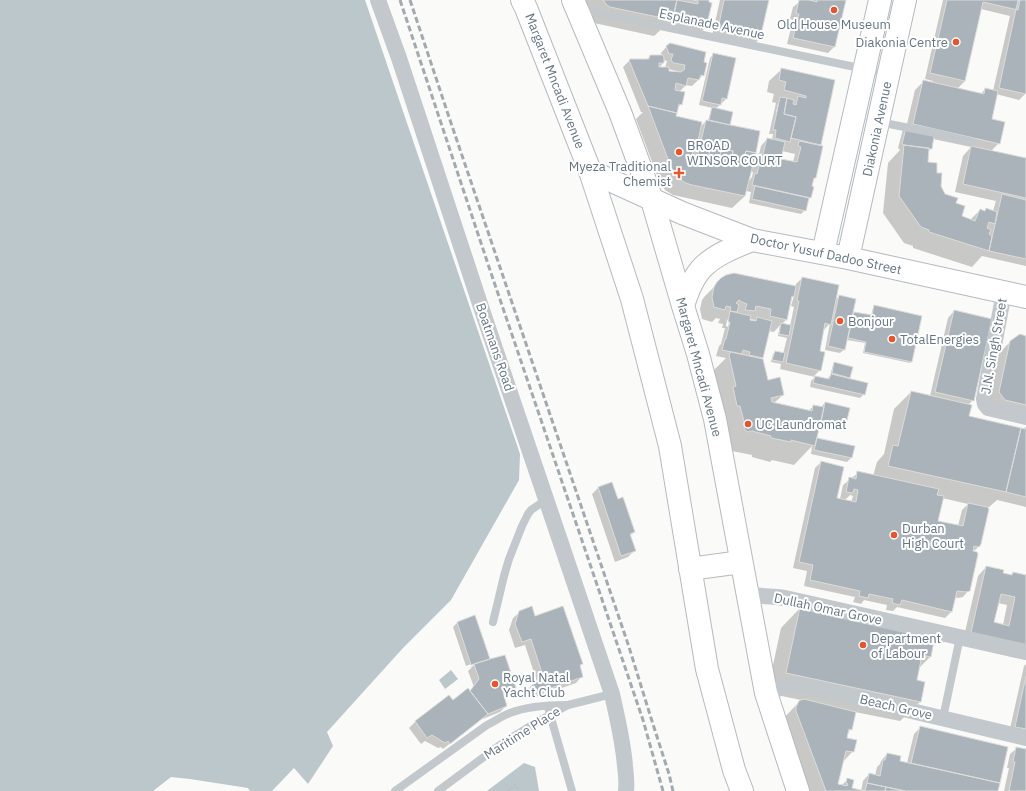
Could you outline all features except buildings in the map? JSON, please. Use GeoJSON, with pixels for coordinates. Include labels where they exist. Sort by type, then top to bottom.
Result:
{"type":"FeatureCollection","features":[{"type":"Feature","properties":{"kind":"main road","name":"Diakonia Avenue"},"geometry":{"type":"LineString","coordinates":[[822,253],[880,0]]}},
{"type":"Feature","properties":{"kind":"main road","name":"Diakonia Avenue"},"geometry":{"type":"LineString","coordinates":[[848,258],[905,0]]}},
{"type":"Feature","properties":{"kind":"main road","name":"Margaret Mncadi Avenue"},"geometry":{"type":"LineString","coordinates":[[524,3],[590,171],[632,299],[670,446],[707,669],[734,770],[742,791]]}},
{"type":"Feature","properties":{"kind":"main road","name":"Margaret Mncadi Avenue"},"geometry":{"type":"LineString","coordinates":[[575,4],[620,112],[652,200],[682,306],[698,354],[715,419],[766,693],[798,791]]}},
{"type":"Feature","properties":{"kind":"main road","name":"Doctor Yusuf Dadoo Street"},"geometry":{"type":"LineString","coordinates":[[590,171],[682,213],[752,240],[848,258],[1026,297]]}},
{"type":"Feature","properties":{"kind":"main road"},"geometry":{"type":"LineString","coordinates":[[682,306],[690,287],[702,268],[711,260],[727,251],[752,240]]}},
{"type":"Feature","properties":{"kind":"main road"},"geometry":{"type":"LineString","coordinates":[[690,570],[742,562]]}},
{"type":"Feature","properties":{"kind":"street","name":"Boatmans Road"},"geometry":{"type":"LineString","coordinates":[[378,0],[399,58],[486,323],[612,694]]}},
{"type":"Feature","properties":{"kind":"street"},"geometry":{"type":"LineString","coordinates":[[854,116],[878,122]]}},
{"type":"Feature","properties":{"kind":"street","name":"J.N. Singh Street"},"geometry":{"type":"LineString","coordinates":[[1004,292],[984,400],[988,408],[1026,416]]}},
{"type":"Feature","properties":{"kind":"street","name":"Dullah Omar Grove"},"geometry":{"type":"LineString","coordinates":[[748,595],[785,598],[1026,652]]}},
{"type":"Feature","properties":{"kind":"street","name":"Beach Grove"},"geometry":{"type":"LineString","coordinates":[[766,693],[789,685],[806,686],[1026,738]]}},
{"type":"Feature","properties":{"kind":"street"},"geometry":{"type":"LineString","coordinates":[[612,694],[625,757],[627,784],[626,791]]}},
{"type":"Feature","properties":{"kind":"lane","name":"Esplanade Avenue"},"geometry":{"type":"LineString","coordinates":[[575,4],[889,74]]}},
{"type":"Feature","properties":{"kind":"lane"},"geometry":{"type":"LineString","coordinates":[[878,122],[972,142]]}},
{"type":"Feature","properties":{"kind":"lane"},"geometry":{"type":"LineString","coordinates":[[493,622],[504,576],[522,526],[531,510],[546,499]]}},
{"type":"Feature","properties":{"kind":"lane"},"geometry":{"type":"LineString","coordinates":[[943,718],[960,637]]}},
{"type":"Feature","properties":{"kind":"lane","name":"Maritime Place"},"geometry":{"type":"LineString","coordinates":[[438,791],[500,745],[537,722],[568,705],[612,694]]}},
{"type":"Feature","properties":{"kind":"lane"},"geometry":{"type":"LineString","coordinates":[[547,705],[572,791]]}},
{"type":"Feature","properties":{"kind":"lane"},"geometry":{"type":"LineString","coordinates":[[395,791],[501,717],[522,709],[547,705],[568,705]]}},
{"type":"Feature","properties":{"kind":"path"},"geometry":{"type":"LineString","coordinates":[[508,791],[515,785],[519,791]]}},
{"type":"Feature","properties":{"kind":"shaded area"},"geometry":{"type":"Polygon","coordinates":[[[0,0],[365,0],[520,454],[519,480],[451,600],[403,648],[327,732],[333,746],[308,784],[294,768],[272,791],[250,791],[248,788],[171,777],[153,791],[0,791],[0,0]]]}},
{"type":"Feature","properties":{"kind":"shaded area"},"geometry":{"type":"Polygon","coordinates":[[[451,670],[458,679],[445,689],[439,680],[451,670]]]}},
{"type":"Feature","properties":{"kind":"shaded area"},"geometry":{"type":"Polygon","coordinates":[[[524,763],[535,767],[539,791],[487,791],[524,763]]]}},
{"type":"Feature","properties":{"kind":"railway"},"geometry":{"type":"LineString","coordinates":[[400,0],[643,720],[663,791]]}},
{"type":"Feature","properties":{"kind":"railway"},"geometry":{"type":"LineString","coordinates":[[410,0],[629,647],[673,791]]}},
{"type":"Feature","properties":{"kind":"place","name":"Old House Museum"},"geometry":{"type":"Point","coordinates":[834,10]}},
{"type":"Feature","properties":{"kind":"place","name":"Diakonia Centre"},"geometry":{"type":"Point","coordinates":[956,42]}},
{"type":"Feature","properties":{"kind":"place","name":"BROAD WINSOR COURT"},"geometry":{"type":"Point","coordinates":[679,152]}},
{"type":"Feature","properties":{"kind":"place","name":"Myeza Traditional Chemist"},"geometry":{"type":"Point","coordinates":[679,173]}},
{"type":"Feature","properties":{"kind":"place","name":"Bonjour"},"geometry":{"type":"Point","coordinates":[840,321]}},
{"type":"Feature","properties":{"kind":"place","name":"TotalEnergies"},"geometry":{"type":"Point","coordinates":[892,339]}},
{"type":"Feature","properties":{"kind":"place","name":"UC Laundromat"},"geometry":{"type":"Point","coordinates":[748,424]}},
{"type":"Feature","properties":{"kind":"place","name":"Durban High Court"},"geometry":{"type":"Point","coordinates":[894,535]}},
{"type":"Feature","properties":{"kind":"place","name":"Department of Labour"},"geometry":{"type":"Point","coordinates":[863,645]}},
{"type":"Feature","properties":{"kind":"place","name":"Royal Natal Yacht Club"},"geometry":{"type":"Point","coordinates":[495,684]}}]}
